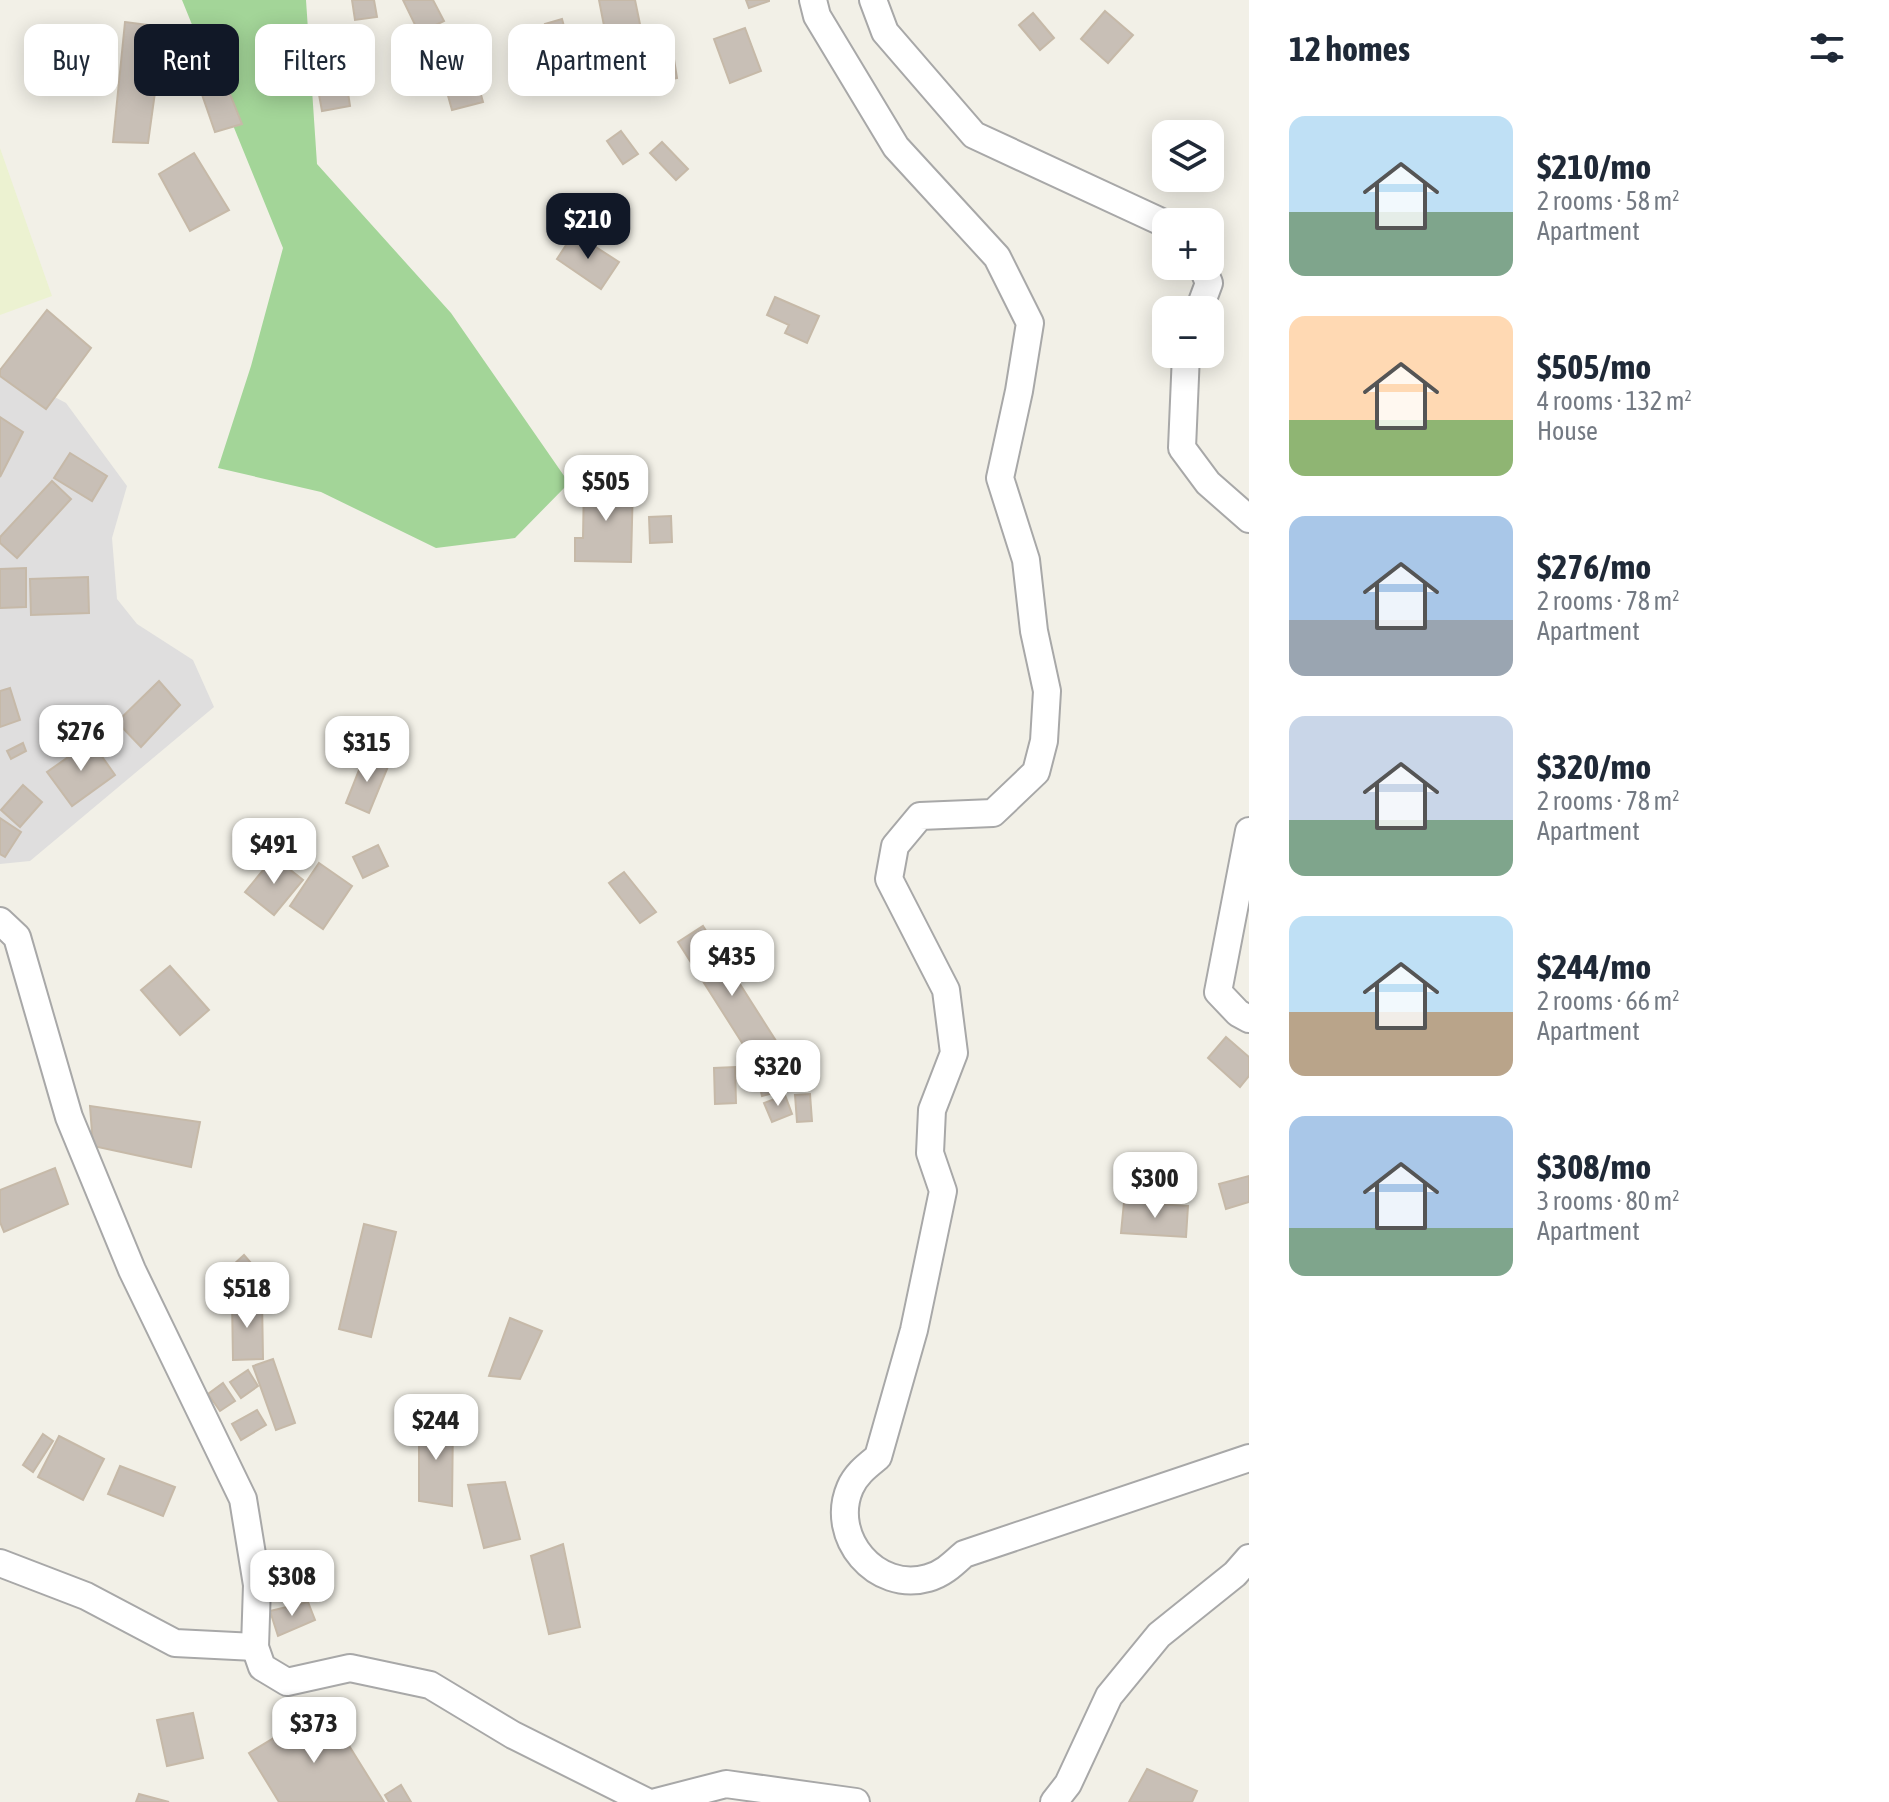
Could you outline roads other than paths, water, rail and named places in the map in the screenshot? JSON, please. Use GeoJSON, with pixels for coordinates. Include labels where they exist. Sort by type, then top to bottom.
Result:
{"type":"FeatureCollection","features":[{"type":"Feature","properties":{"kind":"street"},"geometry":{"type":"LineString","coordinates":[[813,0],[817,16],[896,147],[997,257],[1030,323],[1000,478],[1026,560],[1034,631],[1047,691],[1044,741],[1036,772],[993,813],[920,816],[895,846],[889,879],[946,990],[954,1053],[932,1110],[930,1153],[943,1191],[914,1330],[878,1457],[862,1470],[850,1488],[845,1508],[846,1529],[854,1549],[868,1565],[887,1576],[907,1580],[928,1578],[948,1569],[964,1554],[1249,1458]]}},
{"type":"Feature","properties":{"kind":"street"},"geometry":{"type":"LineString","coordinates":[[873,0],[885,32],[974,135],[1152,218]]}},
{"type":"Feature","properties":{"kind":"street"},"geometry":{"type":"LineString","coordinates":[[1185,368],[1182,448],[1208,483],[1249,519]]}},
{"type":"Feature","properties":{"kind":"street"},"geometry":{"type":"LineString","coordinates":[[1249,831],[1218,992],[1238,1013],[1249,1019]]}},
{"type":"Feature","properties":{"kind":"street"},"geometry":{"type":"LineString","coordinates":[[0,921],[17,937],[69,1117],[132,1270],[243,1499],[257,1585],[255,1647],[262,1667],[287,1682],[350,1668],[430,1685],[513,1735],[647,1802]]}},
{"type":"Feature","properties":{"kind":"street"},"geometry":{"type":"LineString","coordinates":[[1054,1802],[1068,1784],[1109,1696],[1159,1635],[1235,1574],[1249,1558]]}},
{"type":"Feature","properties":{"kind":"street"},"geometry":{"type":"LineString","coordinates":[[0,1563],[86,1596],[175,1643],[255,1647]]}},
{"type":"Feature","properties":{"kind":"street"},"geometry":{"type":"LineString","coordinates":[[656,1802],[726,1784],[856,1802]]}}]}
